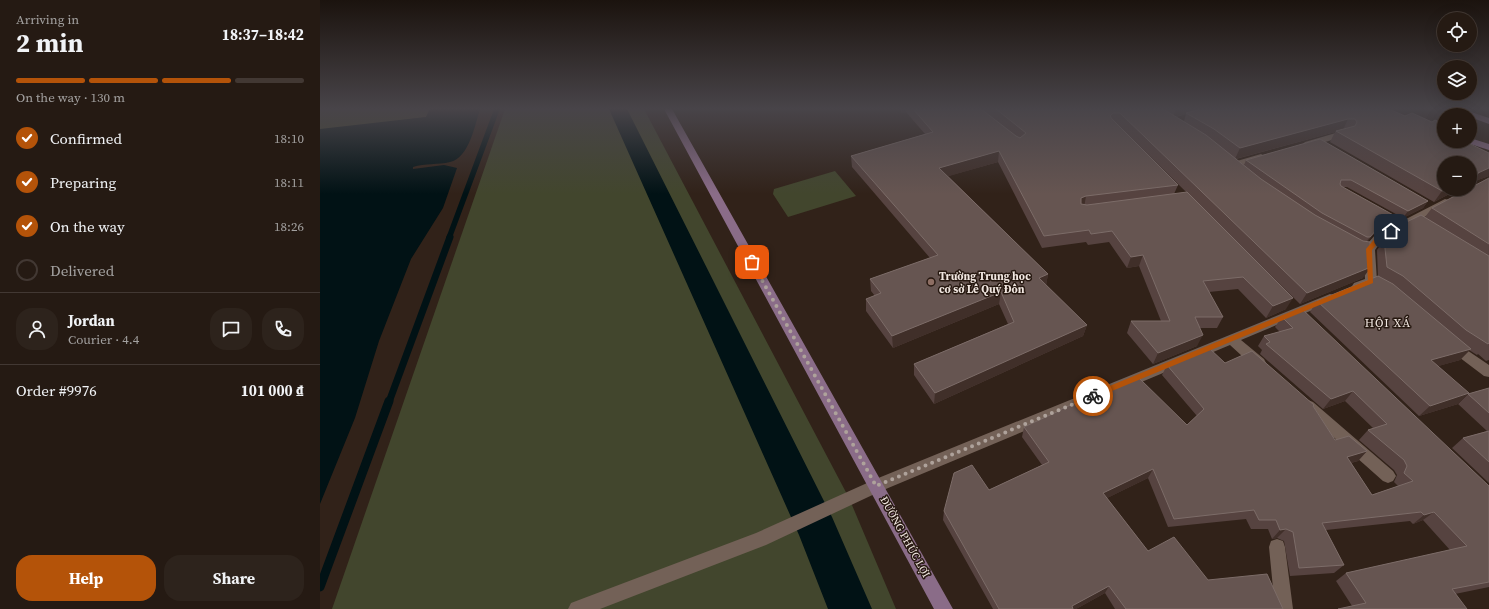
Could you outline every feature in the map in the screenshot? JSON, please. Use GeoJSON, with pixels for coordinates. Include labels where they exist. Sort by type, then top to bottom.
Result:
{"type":"FeatureCollection","features":[{"type":"Feature","properties":{"kind":"street","name":"ĐƯỜNG PHÚC LỢI"},"geometry":{"type":"LineString","coordinates":[[684,137],[944,609]]}},
{"type":"Feature","properties":{"kind":"street"},"geometry":{"type":"LineString","coordinates":[[1298,147],[1331,137]]}},
{"type":"Feature","properties":{"kind":"street"},"geometry":{"type":"LineString","coordinates":[[1319,141],[1332,149]]}},
{"type":"Feature","properties":{"kind":"street"},"geometry":{"type":"LineString","coordinates":[[1477,143],[1489,147]]}},
{"type":"Feature","properties":{"kind":"street"},"geometry":{"type":"LineString","coordinates":[[1244,174],[1231,163],[1269,155]]}},
{"type":"Feature","properties":{"kind":"street"},"geometry":{"type":"LineString","coordinates":[[1383,288],[1371,281],[1364,249],[1379,237],[1408,222],[1430,206],[1454,197]]}},
{"type":"Feature","properties":{"kind":"street"},"geometry":{"type":"LineString","coordinates":[[1390,216],[1426,227]]}},
{"type":"Feature","properties":{"kind":"street"},"geometry":{"type":"LineString","coordinates":[[577,609],[760,539],[876,486],[1371,281]]}},
{"type":"Feature","properties":{"kind":"street"},"geometry":{"type":"LineString","coordinates":[[1287,300],[1309,322]]}},
{"type":"Feature","properties":{"kind":"street"},"geometry":{"type":"LineString","coordinates":[[1440,336],[1489,372]]}},
{"type":"Feature","properties":{"kind":"street"},"geometry":{"type":"LineString","coordinates":[[1232,339],[1268,370]]}},
{"type":"Feature","properties":{"kind":"street"},"geometry":{"type":"LineString","coordinates":[[1298,397],[1388,476]]}},
{"type":"Feature","properties":{"kind":"street"},"geometry":{"type":"LineString","coordinates":[[1277,547],[1284,609]]}},
{"type":"Feature","properties":{"kind":"green space"},"geometry":{"type":"Polygon","coordinates":[[[495,137],[659,137],[849,498],[896,609],[332,609],[495,137]]]}},
{"type":"Feature","properties":{"kind":"green space"},"geometry":{"type":"Polygon","coordinates":[[[835,171],[856,196],[788,217],[773,194],[774,189],[835,171]]]}},
{"type":"Feature","properties":{"kind":"shaded area"},"geometry":{"type":"Polygon","coordinates":[[[320,137],[471,137],[467,148],[457,159],[445,163],[413,167],[413,169],[444,165],[457,168],[443,208],[411,259],[379,341],[355,418],[320,504],[320,137]]]}},
{"type":"Feature","properties":{"kind":"shaded area"},"geometry":{"type":"Polygon","coordinates":[[[622,137],[641,137],[832,517],[872,609],[828,609],[799,535],[622,137]]]}},
{"type":"Feature","properties":{"kind":"building"},"geometry":{"type":"Polygon","coordinates":[[[914,137],[1130,137],[1178,185],[1086,196],[1081,198],[1081,204],[1087,205],[1187,192],[1293,298],[1273,306],[1243,277],[1203,281],[1223,317],[1195,317],[1203,335],[1158,353],[1131,321],[1170,321],[1143,255],[1131,257],[1112,231],[1091,234],[1089,230],[1044,236],[999,151],[939,168],[1048,274],[1039,278],[1087,325],[935,393],[914,364],[1014,322],[1001,292],[892,336],[866,299],[881,293],[870,279],[938,255],[851,156],[914,137]]]}},
{"type":"Feature","properties":{"kind":"building"},"geometry":{"type":"Polygon","coordinates":[[[1145,137],[1209,137],[1261,179],[1315,215],[1363,241],[1370,242],[1371,267],[1307,293],[1145,137]]]}},
{"type":"Feature","properties":{"kind":"building"},"geometry":{"type":"Polygon","coordinates":[[[1226,137],[1279,137],[1240,148],[1226,137]]]}},
{"type":"Feature","properties":{"kind":"building"},"geometry":{"type":"Polygon","coordinates":[[[1347,137],[1437,137],[1437,148],[1477,147],[1489,153],[1489,168],[1478,173],[1477,176],[1477,156],[1437,156],[1437,188],[1347,137]]]}},
{"type":"Feature","properties":{"kind":"building"},"geometry":{"type":"Polygon","coordinates":[[[1320,139],[1428,201],[1408,211],[1351,180],[1341,180],[1341,186],[1397,217],[1379,227],[1370,237],[1367,237],[1322,213],[1246,160],[1320,139]]]}},
{"type":"Feature","properties":{"kind":"building"},"geometry":{"type":"Polygon","coordinates":[[[1489,178],[1489,244],[1432,208],[1455,196],[1477,196],[1477,184],[1489,178]]]}},
{"type":"Feature","properties":{"kind":"building"},"geometry":{"type":"Polygon","coordinates":[[[1421,215],[1489,256],[1488,344],[1466,330],[1403,276],[1387,267],[1384,239],[1392,229],[1421,215]]]}},
{"type":"Feature","properties":{"kind":"building"},"geometry":{"type":"Polygon","coordinates":[[[1378,276],[1393,284],[1471,349],[1431,360],[1469,393],[1430,406],[1317,301],[1378,276]]]}},
{"type":"Feature","properties":{"kind":"building"},"geometry":{"type":"Polygon","coordinates":[[[1302,309],[1489,486],[1489,582],[1452,589],[1467,609],[1338,609],[1366,603],[1346,573],[1467,546],[1434,512],[1424,515],[1421,512],[1322,523],[1344,565],[1299,568],[1293,532],[1286,529],[1280,530],[1276,520],[1259,520],[1254,510],[1174,519],[1153,469],[1103,493],[1148,551],[1174,537],[1208,580],[1267,574],[1283,609],[1126,609],[1109,586],[1072,606],[1073,609],[999,609],[944,511],[954,473],[972,465],[989,490],[1049,462],[1024,427],[1061,409],[1093,396],[1094,397],[1138,377],[1187,425],[1204,409],[1167,365],[1209,348],[1225,363],[1252,351],[1314,405],[1313,406],[1335,440],[1349,436],[1367,451],[1347,457],[1372,495],[1413,481],[1404,473],[1407,466],[1404,460],[1368,430],[1387,424],[1353,391],[1331,399],[1266,344],[1270,342],[1264,336],[1293,328],[1282,317],[1302,309]]]}},
{"type":"Feature","properties":{"kind":"building"},"geometry":{"type":"Polygon","coordinates":[[[1489,388],[1489,413],[1468,394],[1489,388]]]}},
{"type":"Feature","properties":{"kind":"building"},"geometry":{"type":"Polygon","coordinates":[[[1489,431],[1489,462],[1463,438],[1489,431]]]}},
{"type":"Feature","properties":{"kind":"waterway"},"geometry":{"type":"LineString","coordinates":[[449,238],[486,137]]}},
{"type":"Feature","properties":{"kind":"waterway"},"geometry":{"type":"LineString","coordinates":[[389,402],[450,237]]}},
{"type":"Feature","properties":{"kind":"waterway"},"geometry":{"type":"LineString","coordinates":[[320,587],[389,401]]}},
{"type":"Feature","properties":{"kind":"way so far"},"geometry":{"type":"LineString","coordinates":[[752,262],[876,486],[1093,396]]}},
{"type":"Feature","properties":{"kind":"place","name":"Trường Trung học cơ sở Lê Quý Đôn"},"geometry":{"type":"Point","coordinates":[931,282]}},
{"type":"Feature","properties":{"kind":"district","name":"HỘI XÁ"},"geometry":{"type":"Point","coordinates":[1388,323]}},
{"type":"Feature","properties":{"kind":"route"},"geometry":{"type":"LineString","coordinates":[[1093,396],[1371,281],[1369,249],[1379,237],[1391,231]]}}]}
